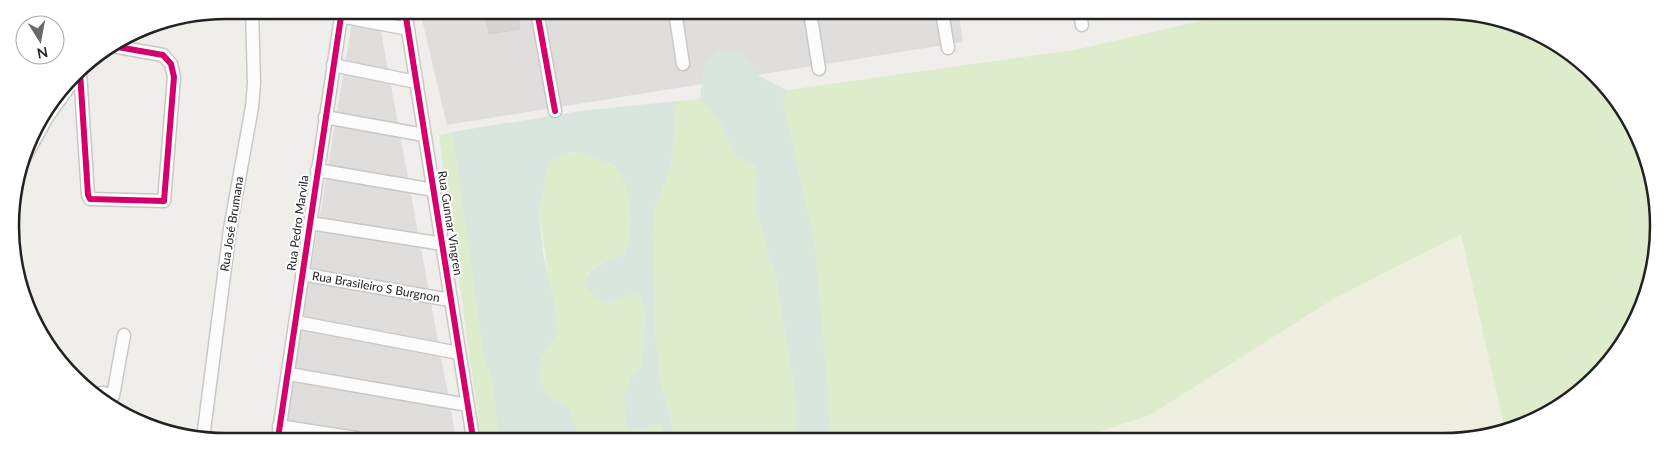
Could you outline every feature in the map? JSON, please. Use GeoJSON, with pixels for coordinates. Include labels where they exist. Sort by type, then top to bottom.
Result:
{"type":"FeatureCollection","features":[{"type":"Feature","properties":{"kind":"street","name":"Rua José Brumana"},"geometry":{"type":"LineString","coordinates":[[204,432],[230,229],[252,107],[254,83],[252,19]]}},
{"type":"Feature","properties":{"kind":"street","name":"Rua Pedro Marvila"},"geometry":{"type":"LineString","coordinates":[[278,432],[289,374],[316,170],[340,19]]}},
{"type":"Feature","properties":{"kind":"street","name":"Rua Pedro Marvila"},"geometry":{"type":"LineString","coordinates":[[366,19],[408,29]]}},
{"type":"Feature","properties":{"kind":"street","name":"Rua Gunnar Vingren"},"geometry":{"type":"LineString","coordinates":[[406,19],[472,433]]}},
{"type":"Feature","properties":{"kind":"street"},"geometry":{"type":"LineString","coordinates":[[539,19],[555,111]]}},
{"type":"Feature","properties":{"kind":"street"},"geometry":{"type":"LineString","coordinates":[[676,19],[683,64]]}},
{"type":"Feature","properties":{"kind":"street"},"geometry":{"type":"LineString","coordinates":[[811,19],[819,69]]}},
{"type":"Feature","properties":{"kind":"street"},"geometry":{"type":"LineString","coordinates":[[943,19],[948,48]]}},
{"type":"Feature","properties":{"kind":"street"},"geometry":{"type":"LineString","coordinates":[[80,78],[88,195],[90,199],[164,201],[173,71],[163,55],[121,48]]}},
{"type":"Feature","properties":{"kind":"street"},"geometry":{"type":"LineString","coordinates":[[333,66],[416,82]]}},
{"type":"Feature","properties":{"kind":"street"},"geometry":{"type":"LineString","coordinates":[[325,117],[424,135]]}},
{"type":"Feature","properties":{"kind":"street"},"geometry":{"type":"LineString","coordinates":[[316,170],[434,190]]}},
{"type":"Feature","properties":{"kind":"street"},"geometry":{"type":"LineString","coordinates":[[310,223],[443,244]]}},
{"type":"Feature","properties":{"kind":"street","name":"Rua Brasileiro S Burgnon"},"geometry":{"type":"LineString","coordinates":[[302,274],[450,300]]}},
{"type":"Feature","properties":{"kind":"street"},"geometry":{"type":"LineString","coordinates":[[296,322],[459,353]]}},
{"type":"Feature","properties":{"kind":"street"},"geometry":{"type":"LineString","coordinates":[[105,394],[113,396],[124,335]]}},
{"type":"Feature","properties":{"kind":"street"},"geometry":{"type":"LineString","coordinates":[[289,374],[468,405]]}},
{"type":"Feature","properties":{"kind":"street"},"geometry":{"type":"LineString","coordinates":[[278,432],[291,433]]}},
{"type":"Feature","properties":{"kind":"shaded area"},"geometry":{"type":"Polygon","coordinates":[[[353,19],[379,19],[455,433],[284,433],[353,19]]]}},
{"type":"Feature","properties":{"kind":"shaded area"},"geometry":{"type":"Polygon","coordinates":[[[422,19],[959,19],[963,42],[447,125],[422,19]]]}},
{"type":"Feature","properties":{"kind":"shaded area"},"geometry":{"type":"Polygon","coordinates":[[[725,48],[744,56],[757,75],[787,90],[783,101],[815,246],[830,433],[796,433],[795,393],[776,277],[756,211],[755,164],[737,158],[719,121],[700,99],[705,61],[725,48]]]}},
{"type":"Feature","properties":{"kind":"shaded area"},"geometry":{"type":"Polygon","coordinates":[[[677,101],[671,167],[653,214],[655,333],[661,383],[674,433],[663,433],[661,426],[655,425],[644,430],[626,429],[624,396],[632,377],[641,366],[645,312],[638,293],[605,302],[593,295],[584,284],[595,268],[625,253],[630,233],[628,198],[621,176],[615,167],[584,154],[574,152],[549,162],[539,211],[543,253],[554,299],[557,335],[541,360],[540,380],[545,391],[554,400],[567,404],[578,433],[498,433],[493,384],[484,358],[452,132],[581,111],[677,101]]]}},
{"type":"Feature","properties":{"kind":"green space"},"geometry":{"type":"Polygon","coordinates":[[[1210,19],[1457,19],[1497,26],[1535,40],[1580,70],[1599,89],[1629,134],[1639,159],[1650,212],[1650,240],[1643,280],[1629,318],[1599,363],[1580,382],[1535,412],[1504,424],[1461,234],[1333,299],[1150,415],[1095,433],[830,433],[828,396],[783,101],[787,90],[1074,50],[1210,19]]]}},
{"type":"Feature","properties":{"kind":"green space"},"geometry":{"type":"Polygon","coordinates":[[[700,99],[719,121],[737,158],[755,164],[756,211],[776,277],[795,393],[796,433],[674,433],[661,383],[655,333],[653,214],[671,167],[677,101],[700,99]]]}},
{"type":"Feature","properties":{"kind":"green space"},"geometry":{"type":"Polygon","coordinates":[[[452,132],[484,358],[493,384],[498,433],[480,433],[439,135],[452,132]]]}},
{"type":"Feature","properties":{"kind":"green space"},"geometry":{"type":"Polygon","coordinates":[[[581,152],[613,166],[622,176],[626,186],[630,221],[628,244],[625,253],[599,265],[587,274],[605,302],[638,293],[645,312],[643,354],[641,366],[632,377],[644,430],[655,425],[661,426],[663,433],[578,433],[567,404],[554,400],[545,391],[540,380],[541,360],[557,335],[539,211],[549,162],[565,154],[581,152]]]}},
{"type":"Feature","properties":{"kind":"green space"},"geometry":{"type":"Polygon","coordinates":[[[1461,233],[1504,424],[1457,433],[1095,433],[1150,415],[1333,299],[1461,233]]]}},
{"type":"Feature","properties":{"kind":"building"},"geometry":{"type":"Polygon","coordinates":[[[486,19],[518,19],[520,29],[489,34],[486,19]]]}},
{"type":"Feature","properties":{"kind":"cycle path"},"geometry":{"type":"LineString","coordinates":[[279,433],[341,19]]}},
{"type":"Feature","properties":{"kind":"cycle path"},"geometry":{"type":"LineString","coordinates":[[406,19],[472,433]]}},
{"type":"Feature","properties":{"kind":"cycle path"},"geometry":{"type":"LineString","coordinates":[[538,19],[555,111]]}},
{"type":"Feature","properties":{"kind":"cycle path"},"geometry":{"type":"LineString","coordinates":[[80,78],[88,195],[90,199],[164,201],[174,77],[171,64],[163,55],[121,48]]}}]}
